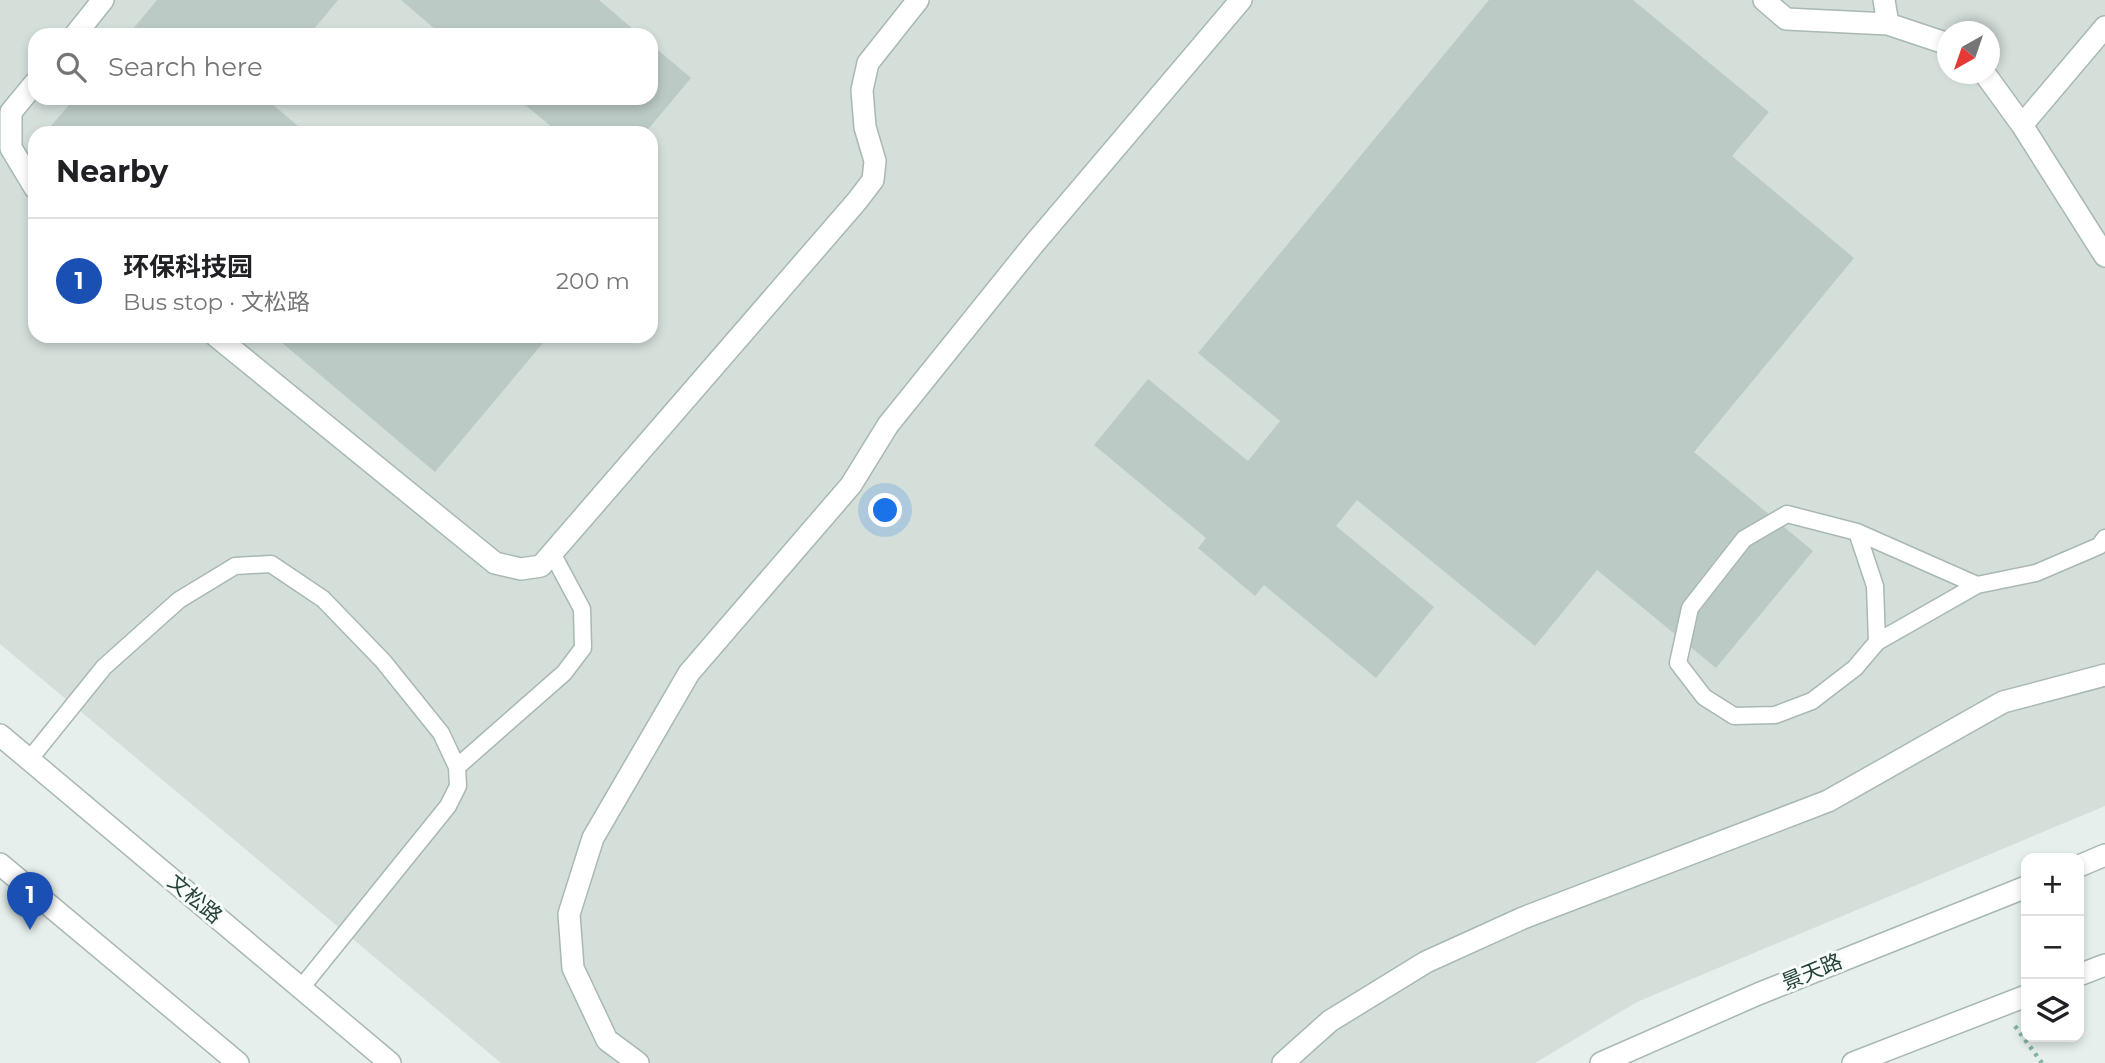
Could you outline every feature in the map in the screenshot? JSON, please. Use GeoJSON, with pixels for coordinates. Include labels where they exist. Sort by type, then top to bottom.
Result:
{"type":"FeatureCollection","features":[{"type":"Feature","properties":{"kind":"street"},"geometry":{"type":"LineString","coordinates":[[81,28],[103,0]]}},
{"type":"Feature","properties":{"kind":"street"},"geometry":{"type":"LineString","coordinates":[[225,343],[495,563],[521,569],[541,566],[858,201],[873,180],[875,161],[865,127],[862,90],[868,63],[918,0]]}},
{"type":"Feature","properties":{"kind":"street"},"geometry":{"type":"LineString","coordinates":[[638,1063],[607,1040],[573,968],[569,914],[593,838],[689,673],[851,485],[888,425],[1032,246],[1241,0]]}},
{"type":"Feature","properties":{"kind":"street"},"geometry":{"type":"LineString","coordinates":[[1764,0],[1786,19],[1888,24],[1937,40]]}},
{"type":"Feature","properties":{"kind":"street"},"geometry":{"type":"LineString","coordinates":[[1884,0],[1888,24]]}},
{"type":"Feature","properties":{"kind":"street"},"geometry":{"type":"LineString","coordinates":[[2022,125],[2105,27]]}},
{"type":"Feature","properties":{"kind":"street"},"geometry":{"type":"LineString","coordinates":[[1992,84],[2022,125],[2105,256]]}},
{"type":"Feature","properties":{"kind":"street"},"geometry":{"type":"LineString","coordinates":[[28,91],[11,112],[10,148],[28,177]]}},
{"type":"Feature","properties":{"kind":"street"},"geometry":{"type":"LineString","coordinates":[[1283,1063],[1330,1021],[1426,962],[1524,918],[1828,801],[2003,702],[2105,675]]}},
{"type":"Feature","properties":{"kind":"street","name":"文松路"},"geometry":{"type":"LineString","coordinates":[[0,735],[390,1063]]}},
{"type":"Feature","properties":{"kind":"street"},"geometry":{"type":"LineString","coordinates":[[2084,864],[2105,855]]}},
{"type":"Feature","properties":{"kind":"street"},"geometry":{"type":"LineString","coordinates":[[0,864],[238,1063]]}},
{"type":"Feature","properties":{"kind":"street","name":"景天路"},"geometry":{"type":"LineString","coordinates":[[1601,1063],[1758,994],[2021,889]]}},
{"type":"Feature","properties":{"kind":"street"},"geometry":{"type":"LineString","coordinates":[[2084,973],[2105,965]]}},
{"type":"Feature","properties":{"kind":"street"},"geometry":{"type":"LineString","coordinates":[[1853,1063],[2021,998]]}},
{"type":"Feature","properties":{"kind":"lane"},"geometry":{"type":"LineString","coordinates":[[1977,585],[1857,531],[1787,514],[1744,539],[1690,608],[1678,663],[1704,697],[1734,716],[1775,715],[1812,701],[1854,668],[1877,642],[1977,585],[2036,573],[2099,546],[2105,538]]}},
{"type":"Feature","properties":{"kind":"lane"},"geometry":{"type":"LineString","coordinates":[[1857,531],[1875,586],[1877,642]]}},
{"type":"Feature","properties":{"kind":"lane"},"geometry":{"type":"LineString","coordinates":[[457,768],[564,673],[583,648],[582,609],[552,554]]}},
{"type":"Feature","properties":{"kind":"lane"},"geometry":{"type":"LineString","coordinates":[[29,760],[104,667],[179,600],[235,566],[271,564],[323,599],[383,661],[441,733],[457,768],[458,786],[448,806],[301,988]]}},
{"type":"Feature","properties":{"kind":"path"},"geometry":{"type":"LineString","coordinates":[[2001,1006],[2042,1063]]}},
{"type":"Feature","properties":{"kind":"shaded area"},"geometry":{"type":"Polygon","coordinates":[[[0,0],[2105,0],[2105,806],[1637,1002],[1535,1063],[501,1063],[0,644],[0,0]]]}},
{"type":"Feature","properties":{"kind":"building"},"geometry":{"type":"Polygon","coordinates":[[[157,0],[338,0],[315,28],[134,28],[157,0]]]}},
{"type":"Feature","properties":{"kind":"building"},"geometry":{"type":"Polygon","coordinates":[[[401,0],[599,0],[632,28],[434,28],[401,0]]]}},
{"type":"Feature","properties":{"kind":"building"},"geometry":{"type":"Polygon","coordinates":[[[1489,0],[1633,0],[1769,112],[1732,156],[1854,258],[1694,452],[1813,551],[1716,668],[1597,570],[1535,646],[1357,500],[1336,526],[1434,607],[1376,678],[1264,585],[1255,596],[1198,548],[1206,538],[1094,445],[1148,379],[1248,461],[1280,421],[1198,353],[1489,0]]]}},
{"type":"Feature","properties":{"kind":"building"},"geometry":{"type":"Polygon","coordinates":[[[658,50],[691,78],[651,126],[551,126],[525,105],[658,105],[658,50]]]}},
{"type":"Feature","properties":{"kind":"building"},"geometry":{"type":"Polygon","coordinates":[[[69,105],[273,105],[298,126],[51,126],[69,105]]]}},
{"type":"Feature","properties":{"kind":"building"},"geometry":{"type":"Polygon","coordinates":[[[282,343],[543,343],[435,472],[282,343]]]}},
{"type":"Feature","properties":{"kind":"place","name":"环保科技园"},"geometry":{"type":"Point","coordinates":[30,930]}}]}
